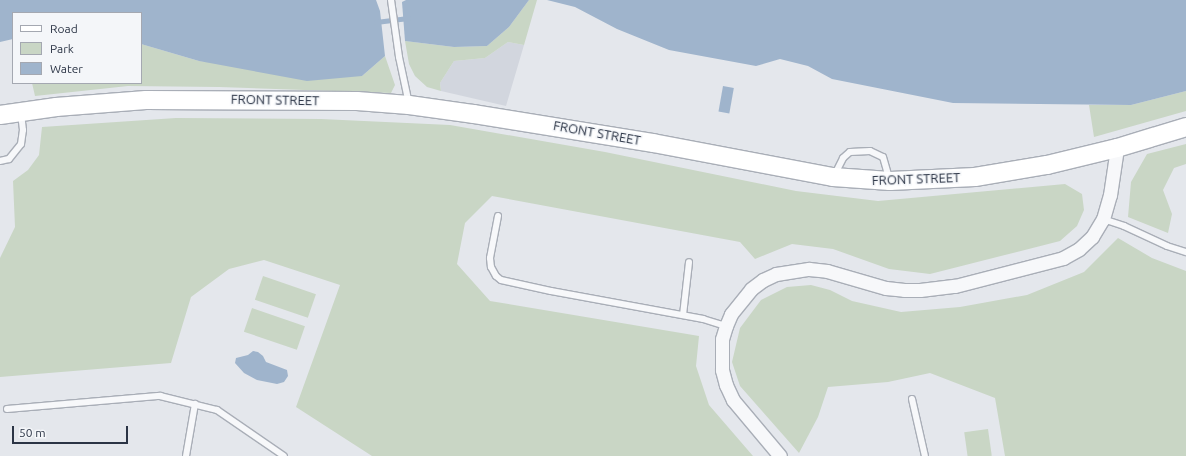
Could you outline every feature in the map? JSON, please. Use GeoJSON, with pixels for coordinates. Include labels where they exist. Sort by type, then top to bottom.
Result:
{"type":"FeatureCollection","features":[{"type":"Feature","properties":{"kind":"main road","name":"FRONT STREET"},"geometry":{"type":"LineString","coordinates":[[0,115],[146,100],[357,101],[409,105],[572,129],[833,177],[890,181],[975,177],[1047,165],[1117,148],[1186,127]]}},
{"type":"Feature","properties":{"kind":"street"},"geometry":{"type":"LineString","coordinates":[[780,456],[733,400],[726,385],[722,370],[722,339],[726,326],[731,314],[751,289],[763,280],[776,274],[810,269],[827,271],[867,284],[904,290],[955,286],[1063,258],[1079,249],[1092,237],[1103,219],[1110,195],[1117,148]]}},
{"type":"Feature","properties":{"kind":"lane"},"geometry":{"type":"LineString","coordinates":[[391,0],[399,57],[409,105]]}},
{"type":"Feature","properties":{"kind":"lane"},"geometry":{"type":"LineString","coordinates":[[0,161],[9,159],[21,144],[23,130],[21,112]]}},
{"type":"Feature","properties":{"kind":"lane"},"geometry":{"type":"LineString","coordinates":[[833,177],[843,158],[850,152],[870,151],[883,157],[890,181]]}},
{"type":"Feature","properties":{"kind":"lane"},"geometry":{"type":"LineString","coordinates":[[498,216],[490,258],[491,267],[496,276],[501,280],[551,291],[703,319],[726,326]]}},
{"type":"Feature","properties":{"kind":"lane"},"geometry":{"type":"LineString","coordinates":[[1103,219],[1124,226],[1167,246],[1186,252]]}},
{"type":"Feature","properties":{"kind":"lane"},"geometry":{"type":"LineString","coordinates":[[683,315],[689,262]]}},
{"type":"Feature","properties":{"kind":"lane"},"geometry":{"type":"LineString","coordinates":[[7,409],[160,396],[217,410],[284,456]]}},
{"type":"Feature","properties":{"kind":"lane"},"geometry":{"type":"LineString","coordinates":[[912,399],[925,456]]}},
{"type":"Feature","properties":{"kind":"lane"},"geometry":{"type":"LineString","coordinates":[[186,456],[195,404]]}},
{"type":"Feature","properties":{"kind":"shaded area"},"geometry":{"type":"Polygon","coordinates":[[[508,42],[524,45],[506,106],[441,91],[440,83],[454,61],[485,58],[508,42]]]}},
{"type":"Feature","properties":{"kind":"green space"},"geometry":{"type":"Polygon","coordinates":[[[529,0],[537,0],[524,45],[508,42],[485,58],[454,61],[440,83],[441,91],[427,87],[415,76],[409,64],[405,41],[454,47],[487,46],[509,27],[529,0]]]}},
{"type":"Feature","properties":{"kind":"green space"},"geometry":{"type":"Polygon","coordinates":[[[142,44],[199,61],[362,76],[385,56],[395,85],[391,93],[219,87],[128,86],[35,96],[32,84],[142,84],[142,44]]]}},
{"type":"Feature","properties":{"kind":"green space"},"geometry":{"type":"Polygon","coordinates":[[[1186,91],[1186,111],[1094,137],[1089,105],[1131,105],[1186,91]]]}},
{"type":"Feature","properties":{"kind":"green space"},"geometry":{"type":"Polygon","coordinates":[[[176,118],[321,119],[450,125],[605,152],[796,191],[878,201],[1065,184],[1082,194],[1084,210],[1077,226],[1060,241],[930,274],[889,269],[833,249],[792,244],[755,259],[740,242],[492,196],[465,223],[457,264],[490,301],[699,336],[696,366],[709,405],[753,456],[372,456],[296,407],[340,285],[264,260],[229,269],[191,297],[171,363],[0,377],[0,258],[15,227],[13,181],[28,170],[39,155],[42,127],[176,118]]]}},
{"type":"Feature","properties":{"kind":"green space"},"geometry":{"type":"Polygon","coordinates":[[[1186,144],[1186,164],[1174,168],[1163,190],[1172,214],[1168,233],[1128,217],[1131,182],[1147,154],[1186,144]]]}},
{"type":"Feature","properties":{"kind":"green space"},"geometry":{"type":"Polygon","coordinates":[[[1118,238],[1152,258],[1186,271],[1186,456],[1005,456],[995,398],[930,373],[888,382],[828,387],[818,417],[799,453],[740,386],[732,362],[740,328],[761,300],[787,287],[811,285],[830,290],[852,301],[901,312],[960,307],[1027,295],[1084,272],[1118,238]]]}},
{"type":"Feature","properties":{"kind":"green space"},"geometry":{"type":"Polygon","coordinates":[[[263,276],[316,294],[308,318],[255,300],[263,276]]]}},
{"type":"Feature","properties":{"kind":"green space"},"geometry":{"type":"Polygon","coordinates":[[[252,308],[305,326],[297,350],[244,332],[252,308]]]}},
{"type":"Feature","properties":{"kind":"green space"},"geometry":{"type":"Polygon","coordinates":[[[988,429],[992,456],[968,456],[964,432],[988,429]]]}},
{"type":"Feature","properties":{"kind":"water"},"geometry":{"type":"Polygon","coordinates":[[[0,0],[376,0],[380,11],[385,56],[362,76],[307,81],[199,61],[142,44],[142,12],[12,12],[12,39],[0,42],[0,0]]]}},
{"type":"Feature","properties":{"kind":"water"},"geometry":{"type":"Polygon","coordinates":[[[406,0],[529,0],[509,27],[487,46],[454,47],[405,41],[402,2],[406,0]]]}},
{"type":"Feature","properties":{"kind":"water"},"geometry":{"type":"Polygon","coordinates":[[[547,0],[1186,0],[1186,91],[1131,105],[953,103],[832,79],[808,66],[780,59],[756,66],[669,50],[617,29],[575,7],[547,0]]]}},
{"type":"Feature","properties":{"kind":"water"},"geometry":{"type":"Polygon","coordinates":[[[723,86],[734,88],[729,114],[718,112],[723,86]]]}},
{"type":"Feature","properties":{"kind":"water"},"geometry":{"type":"Polygon","coordinates":[[[253,351],[258,352],[263,356],[266,362],[287,370],[288,376],[284,382],[277,384],[257,380],[244,373],[235,363],[236,358],[248,355],[253,351]]]}},
{"type":"Feature","properties":{"kind":"waterway"},"geometry":{"type":"LineString","coordinates":[[376,22],[408,18]]}}]}
